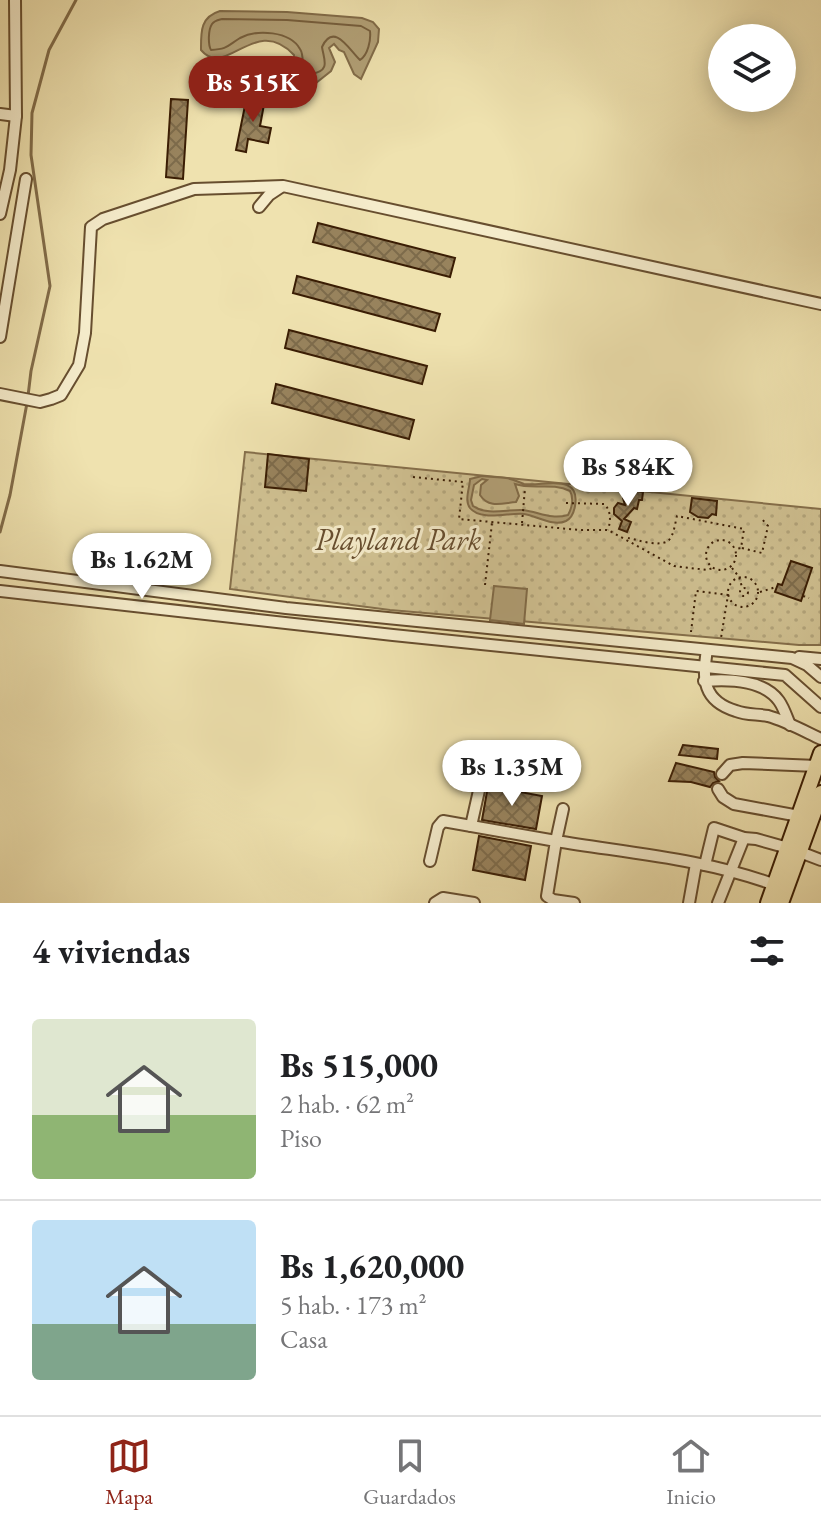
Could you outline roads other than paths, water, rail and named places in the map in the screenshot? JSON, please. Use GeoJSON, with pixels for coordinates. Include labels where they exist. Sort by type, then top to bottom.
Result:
{"type":"FeatureCollection","features":[{"type":"Feature","properties":{"kind":"highway"},"geometry":{"type":"LineString","coordinates":[[781,903],[799,816],[819,760]]}},
{"type":"Feature","properties":{"kind":"highway"},"geometry":{"type":"LineString","coordinates":[[768,903],[821,793]]}},
{"type":"Feature","properties":{"kind":"street"},"geometry":{"type":"LineString","coordinates":[[0,214],[10,170],[16,116],[15,0]]}},
{"type":"Feature","properties":{"kind":"street"},"geometry":{"type":"LineString","coordinates":[[0,114],[16,116]]}},
{"type":"Feature","properties":{"kind":"street"},"geometry":{"type":"LineString","coordinates":[[0,337],[26,179]]}},
{"type":"Feature","properties":{"kind":"street"},"geometry":{"type":"LineString","coordinates":[[259,207],[269,195],[283,186]]}},
{"type":"Feature","properties":{"kind":"street"},"geometry":{"type":"LineString","coordinates":[[0,394],[40,402],[61,395],[79,365],[85,333],[91,227],[103,219],[194,189],[283,186],[821,304]]}},
{"type":"Feature","properties":{"kind":"street"},"geometry":{"type":"LineString","coordinates":[[6,572],[286,608],[792,658],[821,677]]}},
{"type":"Feature","properties":{"kind":"street"},"geometry":{"type":"LineString","coordinates":[[118,604],[125,598],[122,587]]}},
{"type":"Feature","properties":{"kind":"street"},"geometry":{"type":"LineString","coordinates":[[4,591],[785,675],[821,707]]}},
{"type":"Feature","properties":{"kind":"street"},"geometry":{"type":"LineString","coordinates":[[145,607],[144,599],[148,591]]}},
{"type":"Feature","properties":{"kind":"street"},"geometry":{"type":"LineString","coordinates":[[707,650],[704,681],[708,692],[720,703],[735,711],[768,717],[821,739]]}},
{"type":"Feature","properties":{"kind":"street"},"geometry":{"type":"LineString","coordinates":[[793,655],[821,659]]}},
{"type":"Feature","properties":{"kind":"street"},"geometry":{"type":"LineString","coordinates":[[704,681],[725,679],[759,686],[778,700],[790,725]]}},
{"type":"Feature","properties":{"kind":"street"},"geometry":{"type":"LineString","coordinates":[[722,774],[730,765],[743,763],[819,760]]}},
{"type":"Feature","properties":{"kind":"street"},"geometry":{"type":"LineString","coordinates":[[471,826],[480,786]]}},
{"type":"Feature","properties":{"kind":"street"},"geometry":{"type":"LineString","coordinates":[[718,789],[723,797],[734,804],[799,816]]}},
{"type":"Feature","properties":{"kind":"street"},"geometry":{"type":"LineString","coordinates":[[563,809],[547,896],[574,903]]}},
{"type":"Feature","properties":{"kind":"street"},"geometry":{"type":"LineString","coordinates":[[430,861],[439,824],[443,821],[701,864],[743,873],[775,885]]}},
{"type":"Feature","properties":{"kind":"street"},"geometry":{"type":"LineString","coordinates":[[689,903],[714,828],[821,860]]}},
{"type":"Feature","properties":{"kind":"street"},"geometry":{"type":"LineString","coordinates":[[718,903],[744,838]]}},
{"type":"Feature","properties":{"kind":"street"},"geometry":{"type":"LineString","coordinates":[[435,903],[443,898],[474,903]]}},
{"type":"Feature","properties":{"kind":"water"},"geometry":{"type":"Polygon","coordinates":[[[220,11],[362,18],[373,22],[379,29],[378,42],[361,79],[354,74],[344,52],[334,44],[329,48],[335,62],[331,71],[316,83],[310,82],[299,74],[294,55],[280,44],[267,41],[254,43],[221,58],[211,57],[201,50],[205,21],[220,11]]]}},
{"type":"Feature","properties":{"kind":"water"},"geometry":{"type":"Polygon","coordinates":[[[482,476],[509,478],[524,484],[567,485],[575,495],[574,510],[570,518],[561,523],[524,514],[481,515],[468,505],[470,479],[482,476]],[[482,479],[474,485],[471,500],[473,506],[479,509],[523,510],[556,517],[568,515],[571,509],[570,491],[556,487],[515,484],[519,496],[516,502],[488,502],[480,495],[481,485],[487,480],[482,479]]]}},
{"type":"Feature","properties":{"kind":"water"},"geometry":{"type":"Polygon","coordinates":[[[494,586],[527,589],[524,624],[490,620],[494,586]]]}},
{"type":"Feature","properties":{"kind":"waterway"},"geometry":{"type":"LineString","coordinates":[[28,396],[50,286],[31,155],[32,113],[49,50],[76,0]]}},
{"type":"Feature","properties":{"kind":"waterway"},"geometry":{"type":"LineString","coordinates":[[0,532],[27,403]]}},
{"type":"Feature","properties":{"kind":"park label","name":"Playland Park"},"geometry":{"type":"Point","coordinates":[398,539]}}]}
